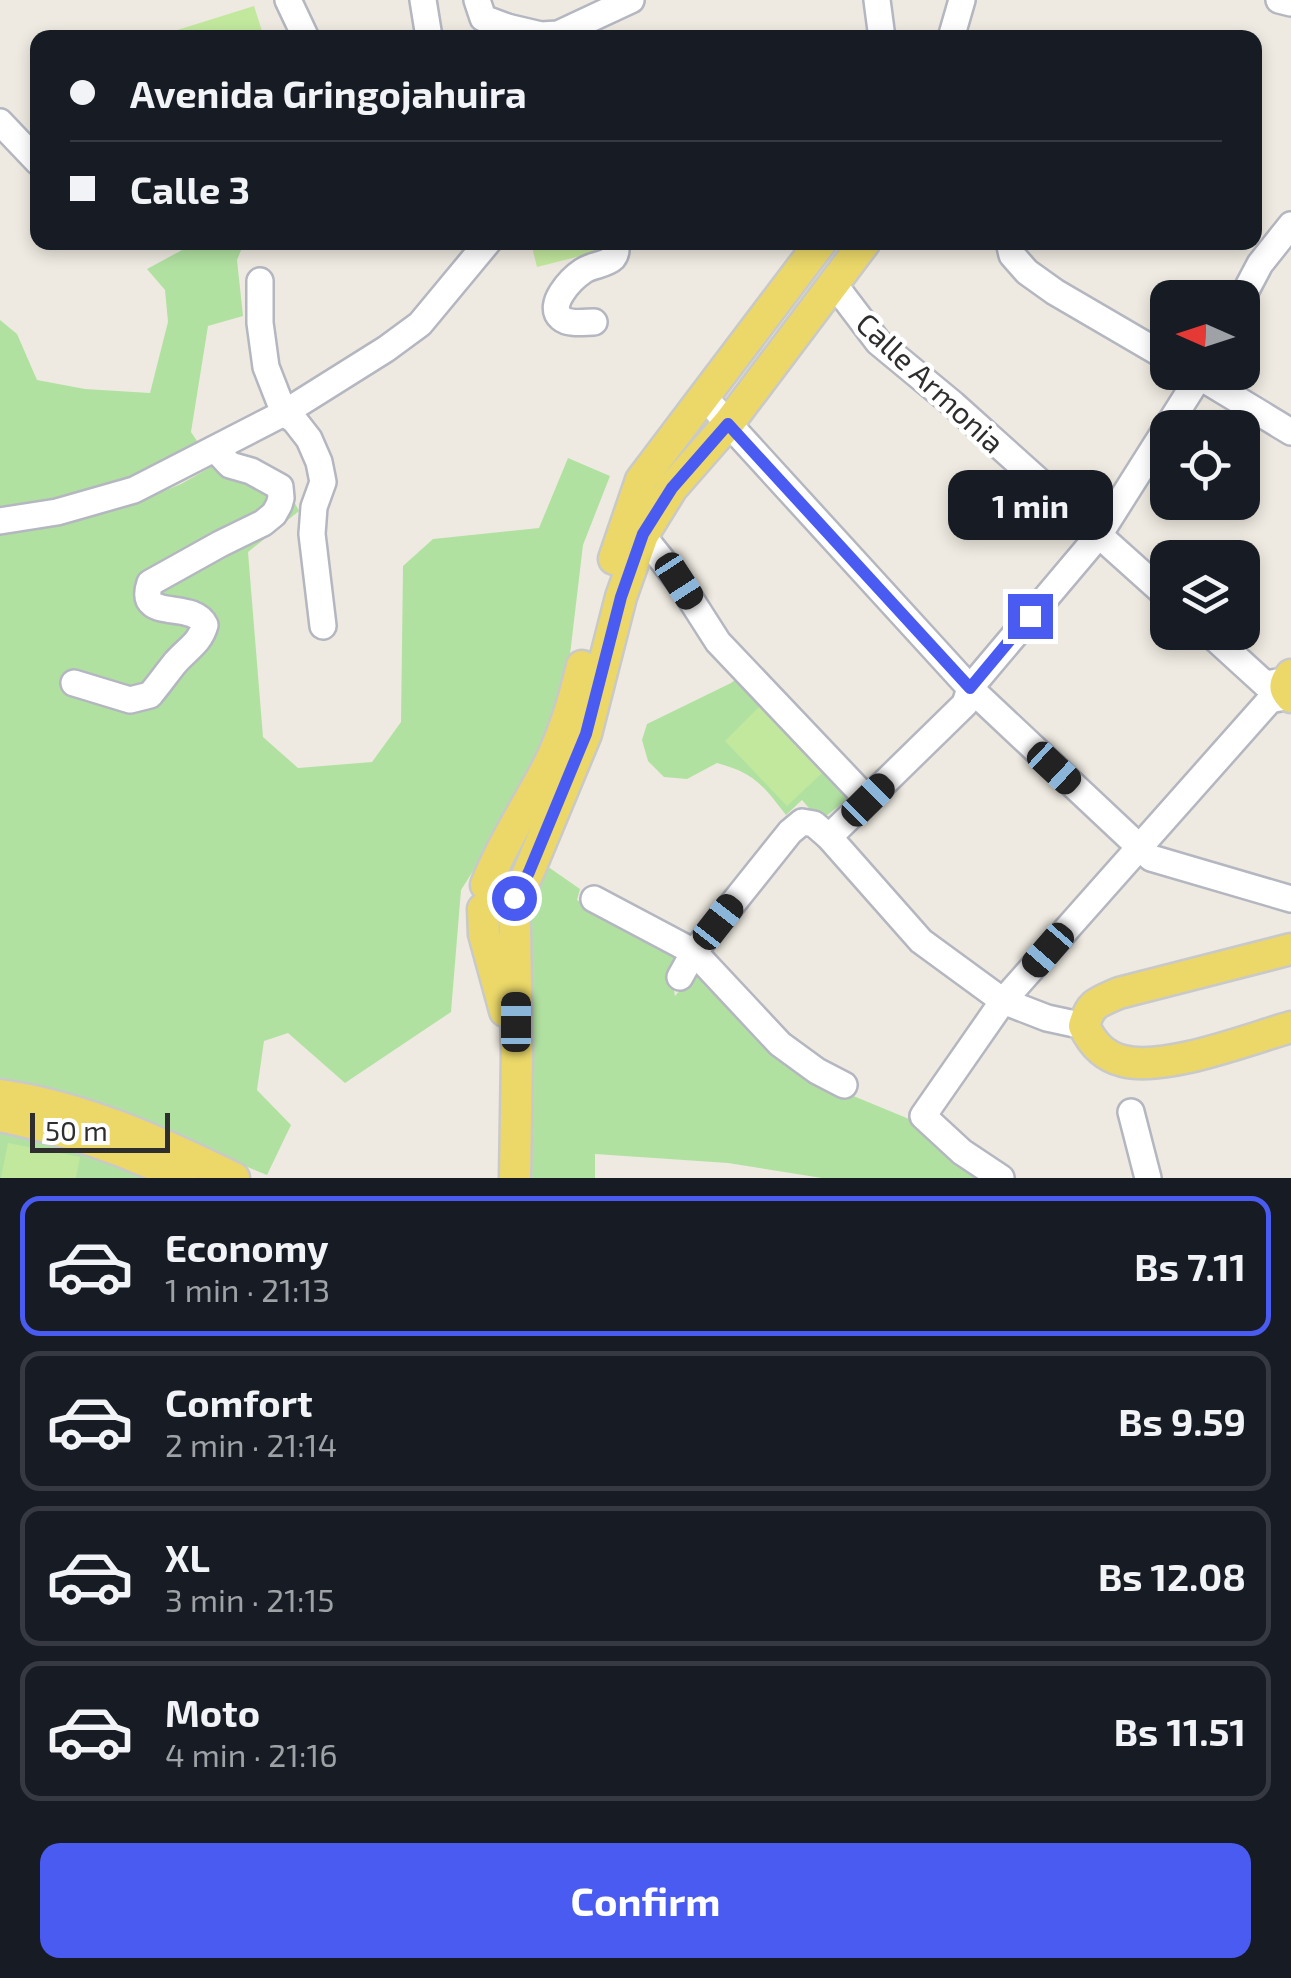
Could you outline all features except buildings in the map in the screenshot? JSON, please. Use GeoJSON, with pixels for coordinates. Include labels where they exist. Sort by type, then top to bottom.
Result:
{"type":"FeatureCollection","features":[{"type":"Feature","properties":{"kind":"main road"},"geometry":{"type":"LineString","coordinates":[[515,1178],[516,929],[499,898],[522,886],[586,734],[621,597],[641,480],[818,250]]}},
{"type":"Feature","properties":{"kind":"main road"},"geometry":{"type":"LineString","coordinates":[[635,526],[728,424],[850,263]]}},
{"type":"Feature","properties":{"kind":"main road"},"geometry":{"type":"LineString","coordinates":[[1291,949],[1097,1002],[1088,1012],[1084,1026],[1091,1043],[1105,1053],[1123,1061],[1153,1063],[1291,1027]]}},
{"type":"Feature","properties":{"kind":"main road"},"geometry":{"type":"LineString","coordinates":[[0,1094],[94,1118],[234,1178]]}},
{"type":"Feature","properties":{"kind":"main road"},"geometry":{"type":"LineString","coordinates":[[0,1116],[88,1138],[136,1155],[182,1178]]}},
{"type":"Feature","properties":{"kind":"street"},"geometry":{"type":"LineString","coordinates":[[288,0],[302,30]]}},
{"type":"Feature","properties":{"kind":"street"},"geometry":{"type":"LineString","coordinates":[[423,0],[428,30]]}},
{"type":"Feature","properties":{"kind":"street"},"geometry":{"type":"LineString","coordinates":[[477,0],[483,18],[498,30]]}},
{"type":"Feature","properties":{"kind":"street"},"geometry":{"type":"LineString","coordinates":[[567,30],[631,0]]}},
{"type":"Feature","properties":{"kind":"street"},"geometry":{"type":"LineString","coordinates":[[878,0],[881,30]]}},
{"type":"Feature","properties":{"kind":"street"},"geometry":{"type":"LineString","coordinates":[[953,30],[962,0]]}},
{"type":"Feature","properties":{"kind":"street"},"geometry":{"type":"LineString","coordinates":[[1278,0],[1291,3]]}},
{"type":"Feature","properties":{"kind":"street"},"geometry":{"type":"LineString","coordinates":[[0,122],[30,154]]}},
{"type":"Feature","properties":{"kind":"street"},"geometry":{"type":"LineString","coordinates":[[1252,280],[1288,232]]}},
{"type":"Feature","properties":{"kind":"street"},"geometry":{"type":"LineString","coordinates":[[0,522],[57,512],[134,490],[284,413],[420,324],[481,250]]}},
{"type":"Feature","properties":{"kind":"street"},"geometry":{"type":"LineString","coordinates":[[594,322],[562,319],[557,312],[558,300],[587,268],[612,260],[616,250]]}},
{"type":"Feature","properties":{"kind":"street"},"geometry":{"type":"LineString","coordinates":[[1011,250],[1026,272],[1150,347]]}},
{"type":"Feature","properties":{"kind":"street","name":"Calle Armonia"},"geometry":{"type":"LineString","coordinates":[[850,263],[878,342],[1150,580]]}},
{"type":"Feature","properties":{"kind":"street"},"geometry":{"type":"LineString","coordinates":[[260,280],[266,367],[284,413],[310,439],[323,482],[314,507],[312,534],[324,626]]}},
{"type":"Feature","properties":{"kind":"street"},"geometry":{"type":"LineString","coordinates":[[829,837],[965,704],[970,688],[1099,535],[1188,390]]}},
{"type":"Feature","properties":{"kind":"street"},"geometry":{"type":"LineString","coordinates":[[1224,390],[1291,432]]}},
{"type":"Feature","properties":{"kind":"street"},"geometry":{"type":"LineString","coordinates":[[705,398],[970,688],[1138,847],[1151,858],[1291,899]]}},
{"type":"Feature","properties":{"kind":"street"},"geometry":{"type":"LineString","coordinates":[[74,683],[130,700],[150,695],[203,634],[205,625],[199,615],[160,608],[150,602],[150,584],[263,523],[274,514],[281,498],[280,487],[230,465],[216,449]]}},
{"type":"Feature","properties":{"kind":"street"},"geometry":{"type":"LineString","coordinates":[[635,526],[679,581],[718,642],[868,800]]}},
{"type":"Feature","properties":{"kind":"street"},"geometry":{"type":"LineString","coordinates":[[1228,650],[1265,684],[1289,687]]}},
{"type":"Feature","properties":{"kind":"street"},"geometry":{"type":"LineString","coordinates":[[1001,1178],[962,1152],[923,1116],[1003,1001],[1270,700],[1289,687]]}},
{"type":"Feature","properties":{"kind":"street"},"geometry":{"type":"LineString","coordinates":[[680,977],[694,952],[802,822],[814,824],[829,837],[921,941],[1003,1001],[1047,1018],[1084,1026]]}},
{"type":"Feature","properties":{"kind":"street"},"geometry":{"type":"LineString","coordinates":[[594,898],[694,952],[780,1044],[844,1085]]}},
{"type":"Feature","properties":{"kind":"street"},"geometry":{"type":"LineString","coordinates":[[1132,1112],[1148,1178]]}},
{"type":"Feature","properties":{"kind":"green space"},"geometry":{"type":"Polygon","coordinates":[[[254,6],[262,30],[177,30],[254,6]]]}},
{"type":"Feature","properties":{"kind":"green space"},"geometry":{"type":"Polygon","coordinates":[[[182,250],[241,250],[237,260],[243,316],[208,326],[191,432],[199,444],[139,474],[66,498],[0,506],[0,320],[17,334],[37,380],[85,389],[150,393],[168,322],[165,290],[147,269],[182,250]]]}},
{"type":"Feature","properties":{"kind":"green space"},"geometry":{"type":"Polygon","coordinates":[[[533,250],[604,250],[537,267],[533,250]]]}},
{"type":"Feature","properties":{"kind":"green space"},"geometry":{"type":"Polygon","coordinates":[[[236,453],[277,469],[299,511],[248,552],[263,737],[298,768],[372,762],[401,722],[403,566],[433,539],[539,528],[568,458],[610,476],[583,545],[569,663],[526,788],[461,890],[451,1012],[345,1083],[288,1033],[264,1041],[257,1090],[291,1125],[267,1175],[75,1097],[0,1079],[0,536],[117,510],[181,484],[236,453]]]}},
{"type":"Feature","properties":{"kind":"green space"},"geometry":{"type":"Polygon","coordinates":[[[740,676],[850,797],[820,821],[802,800],[786,815],[757,781],[730,767],[717,763],[687,779],[664,777],[648,761],[642,740],[647,724],[740,676]]]}},
{"type":"Feature","properties":{"kind":"green space"},"geometry":{"type":"Polygon","coordinates":[[[760,706],[823,772],[787,806],[725,741],[760,706]]]}},
{"type":"Feature","properties":{"kind":"green space"},"geometry":{"type":"Polygon","coordinates":[[[544,864],[580,889],[577,900],[683,955],[672,978],[675,996],[696,971],[730,1010],[789,1061],[822,1083],[926,1126],[983,1178],[822,1178],[728,1163],[595,1154],[595,1178],[525,1178],[522,919],[544,864]]]}},
{"type":"Feature","properties":{"kind":"green space"},"geometry":{"type":"Polygon","coordinates":[[[0,1126],[160,1178],[0,1178],[0,1126]]]}},
{"type":"Feature","properties":{"kind":"green space"},"geometry":{"type":"Polygon","coordinates":[[[8,1143],[80,1157],[76,1178],[1,1178],[8,1143]]]}},
{"type":"Feature","properties":{"kind":"route"},"geometry":{"type":"LineString","coordinates":[[514,898],[513,893],[529,872],[586,734],[621,597],[643,534],[672,488],[728,424],[970,688],[1030,616]]}}]}
